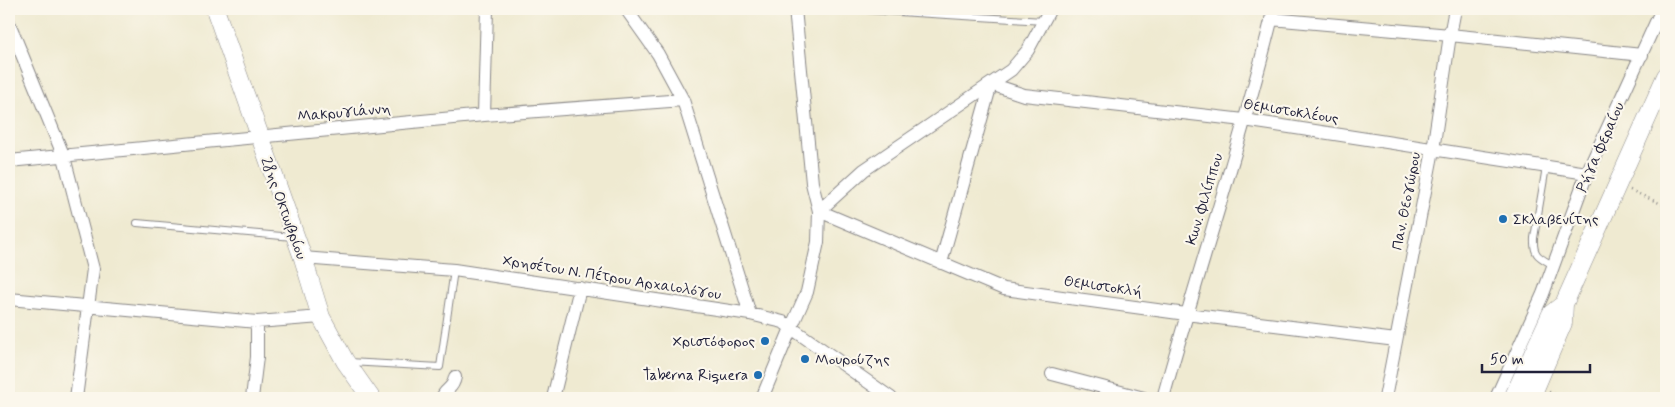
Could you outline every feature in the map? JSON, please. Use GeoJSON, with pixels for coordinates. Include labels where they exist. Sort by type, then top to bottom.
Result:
{"type":"FeatureCollection","features":[{"type":"Feature","properties":{"kind":"street","name":"28ης Οκτωβρίου"},"geometry":{"type":"LineString","coordinates":[[215,9],[321,316],[345,361],[371,398]]}},
{"type":"Feature","properties":{"kind":"street"},"geometry":{"type":"LineString","coordinates":[[484,115],[487,9]]}},
{"type":"Feature","properties":{"kind":"street"},"geometry":{"type":"LineString","coordinates":[[626,9],[658,54],[683,100],[750,314]]}},
{"type":"Feature","properties":{"kind":"street"},"geometry":{"type":"LineString","coordinates":[[762,398],[808,292],[818,242],[819,211],[812,183],[795,9]]}},
{"type":"Feature","properties":{"kind":"street"},"geometry":{"type":"LineString","coordinates":[[819,211],[864,170],[1011,70],[1028,50],[1050,9]]}},
{"type":"Feature","properties":{"kind":"street","name":"Παν. Θεογώρου"},"geometry":{"type":"LineString","coordinates":[[1386,398],[1433,150],[1455,9]]}},
{"type":"Feature","properties":{"kind":"street","name":"Ρήγα Φεραίου"},"geometry":{"type":"LineString","coordinates":[[1496,398],[1543,294],[1587,173],[1662,9]]}},
{"type":"Feature","properties":{"kind":"street"},"geometry":{"type":"LineString","coordinates":[[1272,14],[1642,55]]}},
{"type":"Feature","properties":{"kind":"street","name":"Κων. Φιλίππου"},"geometry":{"type":"LineString","coordinates":[[1163,398],[1244,120],[1272,14]]}},
{"type":"Feature","properties":{"kind":"street"},"geometry":{"type":"LineString","coordinates":[[9,23],[64,157],[93,269],[76,398]]}},
{"type":"Feature","properties":{"kind":"street","name":"Ρήγα Φεραίου"},"geometry":{"type":"LineString","coordinates":[[1531,398],[1563,323],[1564,304],[1666,76]]}},
{"type":"Feature","properties":{"kind":"street"},"geometry":{"type":"LineString","coordinates":[[941,263],[990,84]]}},
{"type":"Feature","properties":{"kind":"street","name":"Θεμιστοκλέους"},"geometry":{"type":"LineString","coordinates":[[990,84],[1024,95],[1244,120],[1587,173]]}},
{"type":"Feature","properties":{"kind":"street","name":"Μακρυγιάννη"},"geometry":{"type":"LineString","coordinates":[[9,161],[484,115],[683,100]]}},
{"type":"Feature","properties":{"kind":"street","name":"Θεμιστοκλή"},"geometry":{"type":"LineString","coordinates":[[819,211],[1004,289],[1396,340]]}},
{"type":"Feature","properties":{"kind":"street","name":"Χρησέτου Ν. Πέτρου Αρχαιολόγου"},"geometry":{"type":"LineString","coordinates":[[302,258],[454,270],[750,314],[783,322],[891,398]]}},
{"type":"Feature","properties":{"kind":"street"},"geometry":{"type":"LineString","coordinates":[[553,398],[580,288]]}},
{"type":"Feature","properties":{"kind":"street"},"geometry":{"type":"LineString","coordinates":[[1543,294],[1564,304]]}},
{"type":"Feature","properties":{"kind":"street"},"geometry":{"type":"LineString","coordinates":[[9,299],[257,322],[321,316]]}},
{"type":"Feature","properties":{"kind":"street","name":"Ρήγα Φεραίου"},"geometry":{"type":"LineString","coordinates":[[1513,398],[1551,314],[1564,304]]}},
{"type":"Feature","properties":{"kind":"street"},"geometry":{"type":"LineString","coordinates":[[252,398],[257,357],[257,322]]}},
{"type":"Feature","properties":{"kind":"street"},"geometry":{"type":"LineString","coordinates":[[1052,374],[1144,398]]}},
{"type":"Feature","properties":{"kind":"street"},"geometry":{"type":"LineString","coordinates":[[442,398],[442,395],[454,384],[455,377]]}},
{"type":"Feature","properties":{"kind":"lane"},"geometry":{"type":"LineString","coordinates":[[850,9],[1044,21]]}},
{"type":"Feature","properties":{"kind":"lane"},"geometry":{"type":"LineString","coordinates":[[1546,167],[1533,249],[1538,256],[1553,265]]}},
{"type":"Feature","properties":{"kind":"lane"},"geometry":{"type":"LineString","coordinates":[[137,223],[295,237]]}},
{"type":"Feature","properties":{"kind":"lane"},"geometry":{"type":"LineString","coordinates":[[345,361],[440,367],[454,270]]}},
{"type":"Feature","properties":{"kind":"path"},"geometry":{"type":"LineString","coordinates":[[1618,185],[1666,206]]}},
{"type":"Feature","properties":{"kind":"place","name":"Σκλαβενίτης"},"geometry":{"type":"Point","coordinates":[1503,219]}},
{"type":"Feature","properties":{"kind":"place","name":"Χριστόφορος"},"geometry":{"type":"Point","coordinates":[765,341]}},
{"type":"Feature","properties":{"kind":"place","name":"Μουρούζης"},"geometry":{"type":"Point","coordinates":[805,359]}},
{"type":"Feature","properties":{"kind":"place","name":"Taberna Riquera"},"geometry":{"type":"Point","coordinates":[758,375]}}]}
